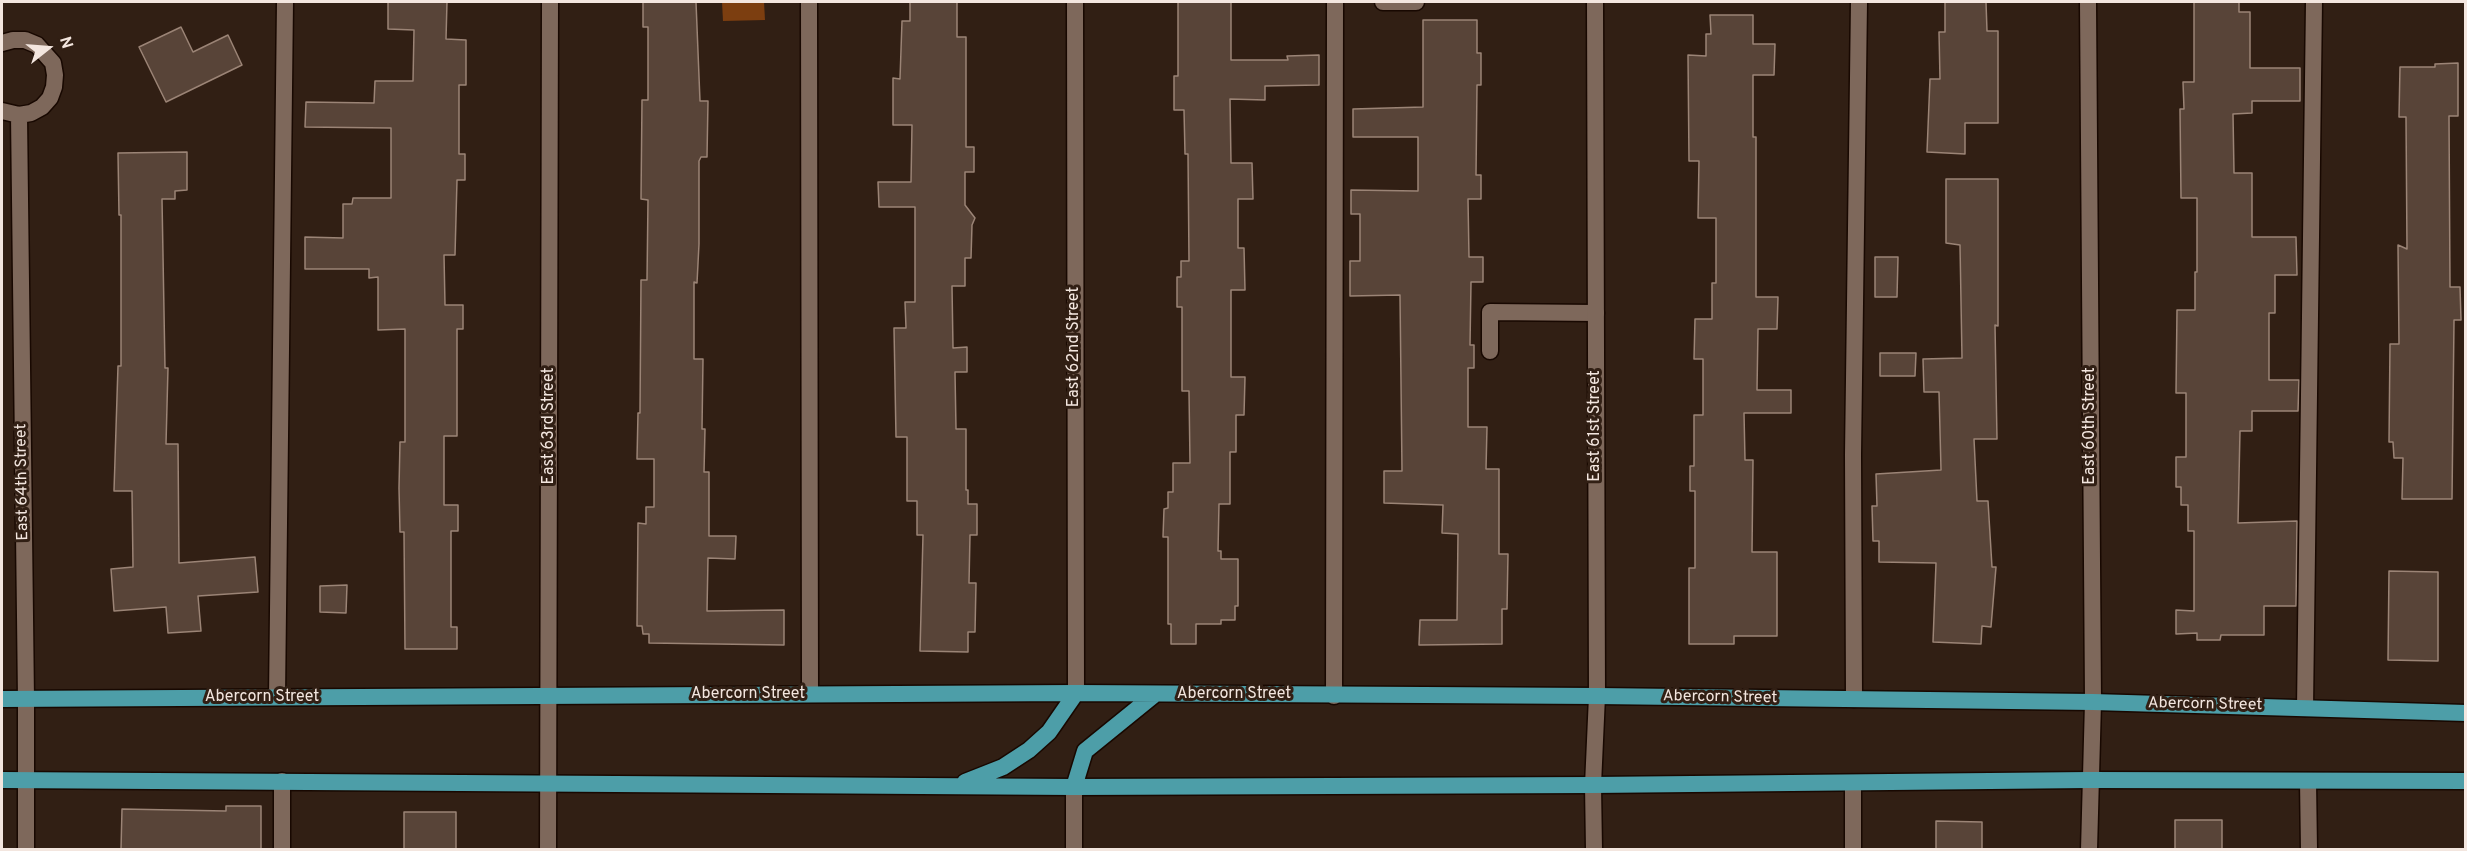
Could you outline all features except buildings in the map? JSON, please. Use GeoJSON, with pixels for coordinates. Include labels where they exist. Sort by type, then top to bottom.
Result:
{"type":"FeatureCollection","features":[{"type":"Feature","properties":{"kind":"main road","name":"Abercorn Street"},"geometry":{"type":"LineString","coordinates":[[2,699],[1076,693],[2092,702],[2466,713]]}},
{"type":"Feature","properties":{"kind":"main road"},"geometry":{"type":"LineString","coordinates":[[956,786],[1003,767],[1029,750],[1049,732],[1076,693]]}},
{"type":"Feature","properties":{"kind":"main road"},"geometry":{"type":"LineString","coordinates":[[1074,787],[1085,752],[1154,695]]}},
{"type":"Feature","properties":{"kind":"main road"},"geometry":{"type":"LineString","coordinates":[[2,780],[1074,787],[2089,780],[2466,781]]}},
{"type":"Feature","properties":{"kind":"street"},"geometry":{"type":"LineString","coordinates":[[277,698],[285,2]]}},
{"type":"Feature","properties":{"kind":"street","name":"East 63rd Street"},"geometry":{"type":"LineString","coordinates":[[548,849],[550,2]]}},
{"type":"Feature","properties":{"kind":"street"},"geometry":{"type":"LineString","coordinates":[[809,2],[810,694]]}},
{"type":"Feature","properties":{"kind":"street","name":"East 62nd Street"},"geometry":{"type":"LineString","coordinates":[[1075,2],[1076,693]]}},
{"type":"Feature","properties":{"kind":"street"},"geometry":{"type":"LineString","coordinates":[[1334,696],[1335,2]]}},
{"type":"Feature","properties":{"kind":"street"},"geometry":{"type":"LineString","coordinates":[[1383,2],[1416,2]]}},
{"type":"Feature","properties":{"kind":"street","name":"East 61st Street"},"geometry":{"type":"LineString","coordinates":[[1594,849],[1593,785],[1597,696],[1595,2]]}},
{"type":"Feature","properties":{"kind":"street"},"geometry":{"type":"LineString","coordinates":[[1854,699],[1853,454],[1859,2]]}},
{"type":"Feature","properties":{"kind":"street","name":"East 60th Street"},"geometry":{"type":"LineString","coordinates":[[2088,2],[2092,702],[2089,849]]}},
{"type":"Feature","properties":{"kind":"street"},"geometry":{"type":"LineString","coordinates":[[2305,708],[2314,2]]}},
{"type":"Feature","properties":{"kind":"street"},"geometry":{"type":"LineString","coordinates":[[2,43],[13,40],[31,43],[46,52],[53,63],[55,75],[50,98],[36,110],[19,115],[2,111]]}},
{"type":"Feature","properties":{"kind":"street","name":"East 64th Street"},"geometry":{"type":"LineString","coordinates":[[19,115],[26,849]]}},
{"type":"Feature","properties":{"kind":"street"},"geometry":{"type":"LineString","coordinates":[[1490,351],[1490,312],[1596,313]]}},
{"type":"Feature","properties":{"kind":"street"},"geometry":{"type":"LineString","coordinates":[[282,781],[282,849]]}},
{"type":"Feature","properties":{"kind":"street"},"geometry":{"type":"LineString","coordinates":[[2308,781],[2309,849]]}},
{"type":"Feature","properties":{"kind":"street"},"geometry":{"type":"LineString","coordinates":[[1853,783],[1853,849]]}},
{"type":"Feature","properties":{"kind":"street"},"geometry":{"type":"LineString","coordinates":[[1074,787],[1074,849]]}},
{"type":"Feature","properties":{"kind":"shaded area"},"geometry":{"type":"Polygon","coordinates":[[[722,2],[764,2],[765,20],[723,21],[722,2]]]}}]}
